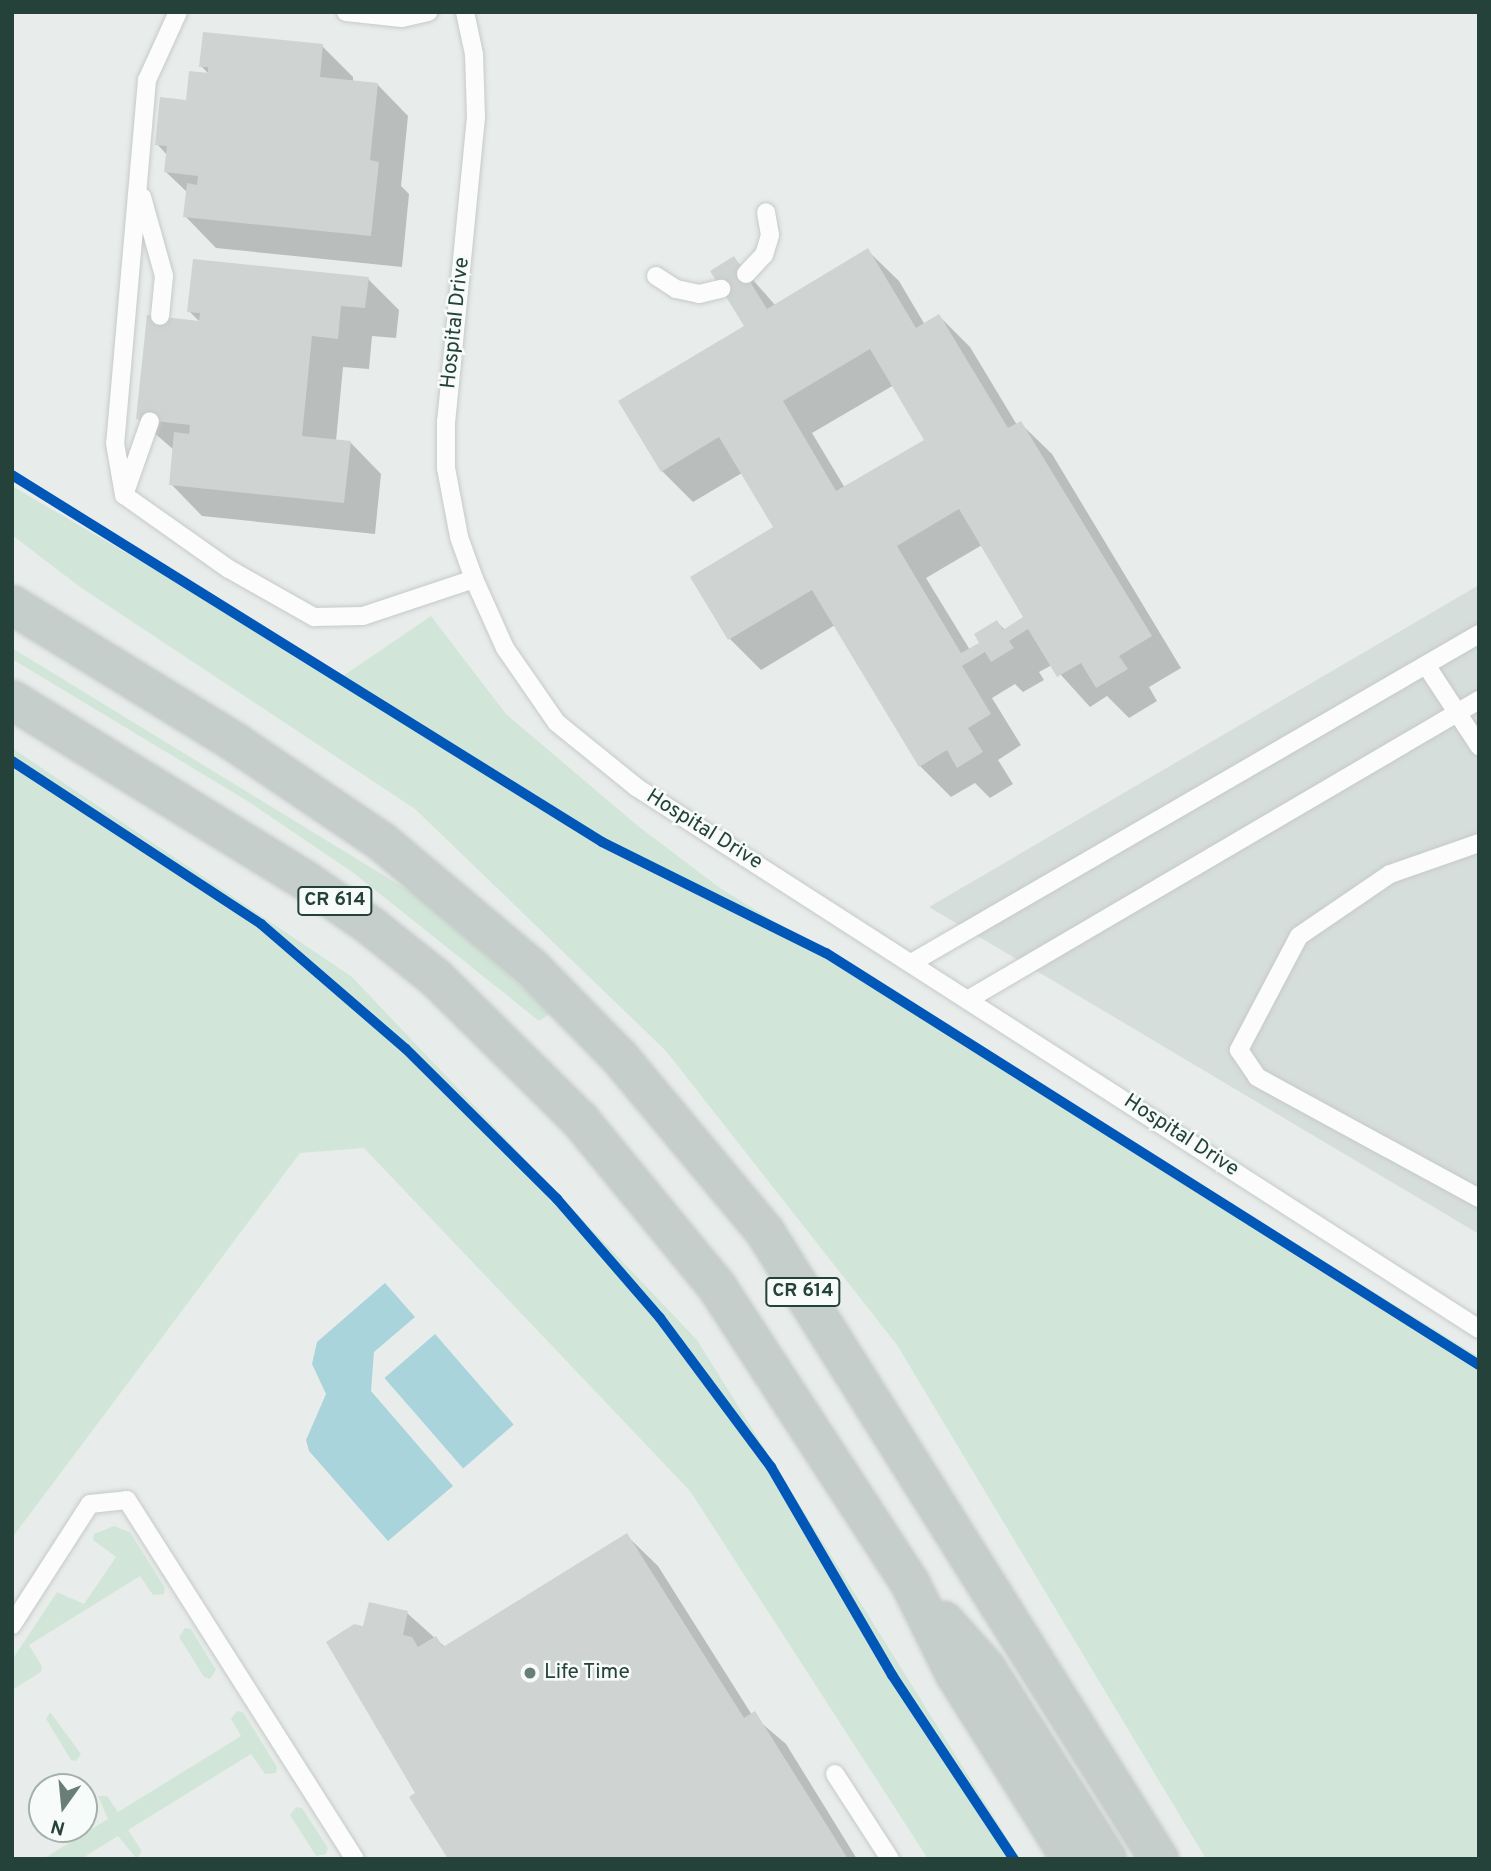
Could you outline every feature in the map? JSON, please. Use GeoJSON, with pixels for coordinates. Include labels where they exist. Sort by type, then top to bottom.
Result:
{"type":"FeatureCollection","features":[{"type":"Feature","properties":{"kind":"highway","name":"CR 614"},"geometry":{"type":"LineString","coordinates":[[12,605],[236,743],[381,841],[532,968],[621,1059],[765,1232],[1159,1859]]}},
{"type":"Feature","properties":{"kind":"highway","name":"CR 614"},"geometry":{"type":"LineString","coordinates":[[12,700],[305,880],[372,927],[436,978],[509,1048],[580,1120],[717,1287],[910,1583]]}},
{"type":"Feature","properties":{"kind":"highway"},"geometry":{"type":"LineString","coordinates":[[910,1583],[955,1674],[1072,1859]]}},
{"type":"Feature","properties":{"kind":"highway"},"geometry":{"type":"LineString","coordinates":[[910,1583],[986,1668],[1107,1859]]}},
{"type":"Feature","properties":{"kind":"lane"},"geometry":{"type":"LineString","coordinates":[[178,12],[147,80],[137,179],[136,234],[115,443],[124,495],[229,569],[314,617],[363,616],[474,579]]}},
{"type":"Feature","properties":{"kind":"lane"},"geometry":{"type":"LineString","coordinates":[[345,12],[402,18],[428,12]]}},
{"type":"Feature","properties":{"kind":"lane","name":"Hospital Drive"},"geometry":{"type":"LineString","coordinates":[[465,12],[474,54],[476,117],[446,421],[446,468],[459,537],[474,579],[505,648],[557,723],[636,787],[913,962],[1479,1329]]}},
{"type":"Feature","properties":{"kind":"lane"},"geometry":{"type":"LineString","coordinates":[[137,179],[164,276],[160,316]]}},
{"type":"Feature","properties":{"kind":"lane"},"geometry":{"type":"LineString","coordinates":[[746,274],[764,255],[770,235],[766,212]]}},
{"type":"Feature","properties":{"kind":"lane"},"geometry":{"type":"LineString","coordinates":[[656,276],[676,289],[699,294],[721,289]]}},
{"type":"Feature","properties":{"kind":"lane"},"geometry":{"type":"LineString","coordinates":[[124,495],[150,421]]}},
{"type":"Feature","properties":{"kind":"lane"},"geometry":{"type":"LineString","coordinates":[[913,962],[1479,634]]}},
{"type":"Feature","properties":{"kind":"lane"},"geometry":{"type":"LineString","coordinates":[[1426,665],[1479,746]]}},
{"type":"Feature","properties":{"kind":"lane"},"geometry":{"type":"LineString","coordinates":[[970,999],[1479,700]]}},
{"type":"Feature","properties":{"kind":"lane"},"geometry":{"type":"LineString","coordinates":[[1479,843],[1390,874],[1299,936],[1239,1050],[1257,1077],[1479,1198]]}},
{"type":"Feature","properties":{"kind":"lane"},"geometry":{"type":"LineString","coordinates":[[12,1625],[90,1504],[127,1500],[355,1859]]}},
{"type":"Feature","properties":{"kind":"lane"},"geometry":{"type":"LineString","coordinates":[[835,1774],[890,1859]]}},
{"type":"Feature","properties":{"kind":"shaded area"},"geometry":{"type":"Polygon","coordinates":[[[1479,585],[1479,1234],[929,907],[1479,585]]]}},
{"type":"Feature","properties":{"kind":"green space"},"geometry":{"type":"Polygon","coordinates":[[[12,486],[340,678],[431,616],[506,714],[638,826],[720,888],[1479,1357],[1479,1859],[1206,1859],[897,1345],[666,1051],[415,809],[80,587],[12,535],[12,486]]]}},
{"type":"Feature","properties":{"kind":"green space"},"geometry":{"type":"Polygon","coordinates":[[[12,648],[424,900],[551,1013],[539,1021],[355,874],[249,802],[12,659],[12,648]]]}},
{"type":"Feature","properties":{"kind":"green space"},"geometry":{"type":"Polygon","coordinates":[[[12,748],[352,977],[697,1340],[1020,1859],[928,1859],[690,1491],[364,1148],[300,1153],[12,1538],[12,748]]]}},
{"type":"Feature","properties":{"kind":"green space"},"geometry":{"type":"Polygon","coordinates":[[[114,1526],[130,1532],[165,1588],[164,1594],[153,1595],[140,1576],[29,1645],[42,1666],[41,1672],[12,1690],[12,1660],[57,1592],[84,1604],[116,1557],[93,1540],[94,1534],[114,1526]]]}},
{"type":"Feature","properties":{"kind":"green space"},"geometry":{"type":"Polygon","coordinates":[[[185,1628],[191,1629],[216,1670],[210,1679],[204,1677],[179,1637],[185,1628]]]}},
{"type":"Feature","properties":{"kind":"green space"},"geometry":{"type":"Polygon","coordinates":[[[237,1711],[243,1712],[277,1767],[276,1773],[265,1774],[251,1754],[128,1830],[142,1851],[137,1859],[118,1836],[81,1859],[43,1859],[69,1843],[98,1843],[98,1825],[108,1819],[98,1796],[107,1796],[118,1812],[241,1736],[231,1719],[237,1711]]]}},
{"type":"Feature","properties":{"kind":"green space"},"geometry":{"type":"Polygon","coordinates":[[[50,1712],[81,1754],[76,1761],[71,1760],[46,1719],[50,1712]]]}},
{"type":"Feature","properties":{"kind":"green space"},"geometry":{"type":"Polygon","coordinates":[[[296,1807],[302,1808],[328,1848],[326,1854],[316,1856],[290,1815],[296,1807]]]}},
{"type":"Feature","properties":{"kind":"water"},"geometry":{"type":"Polygon","coordinates":[[[385,1283],[415,1317],[374,1352],[371,1391],[453,1486],[388,1541],[309,1451],[306,1440],[326,1394],[312,1364],[317,1342],[385,1283]]]}},
{"type":"Feature","properties":{"kind":"water"},"geometry":{"type":"Polygon","coordinates":[[[435,1334],[514,1425],[463,1469],[384,1378],[435,1334]]]}},
{"type":"Feature","properties":{"kind":"building"},"geometry":{"type":"Polygon","coordinates":[[[203,32],[323,44],[320,77],[378,83],[370,160],[379,162],[371,236],[183,217],[187,183],[197,185],[198,176],[164,172],[167,146],[155,145],[160,97],[186,100],[189,71],[208,73],[208,67],[199,67],[203,32]]]}},
{"type":"Feature","properties":{"kind":"building"},"geometry":{"type":"Polygon","coordinates":[[[868,248],[916,328],[939,314],[1008,428],[1021,421],[1152,636],[1119,656],[1128,669],[1096,688],[1081,663],[1057,677],[1028,629],[1009,641],[1014,648],[991,662],[985,652],[962,666],[991,714],[968,728],[983,752],[957,768],[947,750],[919,767],[812,590],[728,640],[690,577],[773,527],[719,437],[661,472],[618,401],[744,326],[710,271],[734,256],[767,309],[868,248]],[[870,349],[783,401],[836,491],[924,440],[870,349]],[[959,509],[897,546],[961,653],[979,643],[974,634],[997,620],[1003,630],[1023,617],[959,509]]]}},
{"type":"Feature","properties":{"kind":"building"},"geometry":{"type":"Polygon","coordinates":[[[193,259],[369,277],[365,308],[341,306],[338,339],[312,336],[302,436],[351,441],[344,503],[169,485],[174,432],[189,434],[190,425],[136,419],[147,315],[199,321],[200,313],[187,312],[193,259]]]}},
{"type":"Feature","properties":{"kind":"building","name":"Life Time"},"geometry":{"type":"Polygon","coordinates":[[[627,1533],[744,1718],[755,1711],[848,1859],[448,1859],[409,1797],[415,1793],[326,1642],[354,1624],[363,1626],[369,1602],[408,1611],[403,1635],[412,1637],[418,1647],[436,1636],[443,1647],[627,1533]]]}},
{"type":"Feature","properties":{"kind":"cycle path"},"geometry":{"type":"LineString","coordinates":[[12,475],[602,842],[826,953],[1479,1365]]}},
{"type":"Feature","properties":{"kind":"cycle path"},"geometry":{"type":"LineString","coordinates":[[12,761],[261,924],[406,1049],[557,1199],[660,1318],[771,1467],[892,1675],[1014,1859]]}},
{"type":"Feature","properties":{"kind":"place","name":"Life Time"},"geometry":{"type":"Point","coordinates":[530,1673]}}]}
